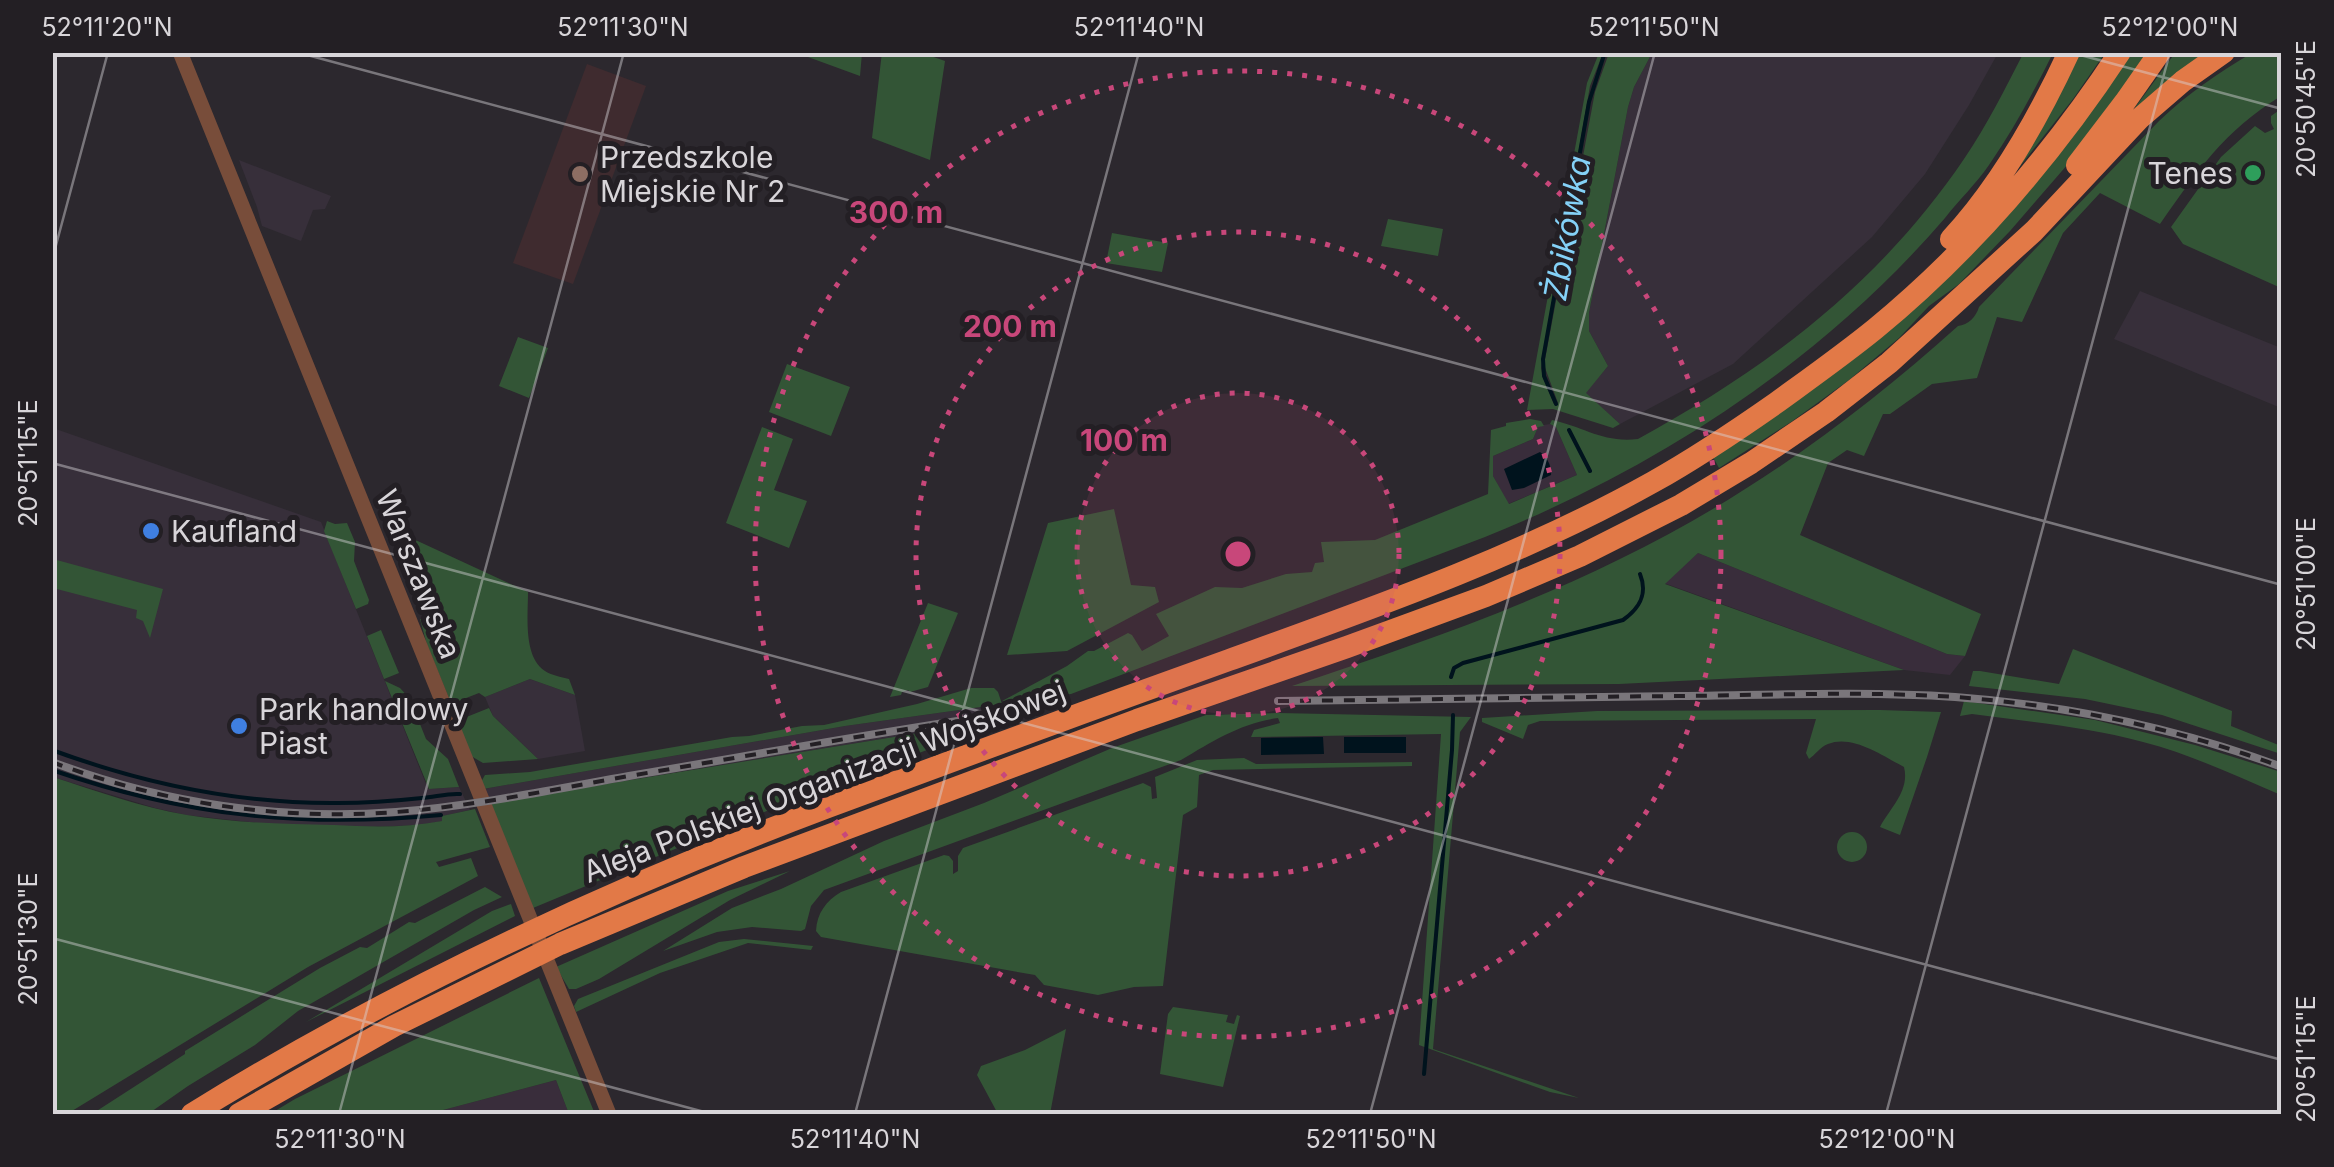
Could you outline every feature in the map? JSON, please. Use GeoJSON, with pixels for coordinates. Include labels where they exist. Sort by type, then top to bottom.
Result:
{"type":"FeatureCollection","features":[{"type":"Feature","properties":{"kind":"highway"},"geometry":{"type":"LineString","coordinates":[[1802,384],[1905,286],[1966,221],[2022,144],[2069,52]]}},
{"type":"Feature","properties":{"kind":"highway"},"geometry":{"type":"LineString","coordinates":[[1802,384],[1910,298],[1987,222],[2058,138],[2120,52]]}},
{"type":"Feature","properties":{"kind":"highway"},"geometry":{"type":"LineString","coordinates":[[1946,314],[2086,154],[2160,52]]}},
{"type":"Feature","properties":{"kind":"highway"},"geometry":{"type":"LineString","coordinates":[[1946,314],[2034,230],[2139,119],[2224,52]]}},
{"type":"Feature","properties":{"kind":"highway","name":"Aleja Polskiej Organizacji Wojskowej"},"geometry":{"type":"LineString","coordinates":[[240,1114],[394,1026],[528,958],[761,860],[1155,714],[1347,648],[1580,556],[1718,484],[1826,412],[1946,314]]}},
{"type":"Feature","properties":{"kind":"highway","name":"Aleja Polskiej Organizacji Wojskowej"},"geometry":{"type":"LineString","coordinates":[[192,1114],[379,1006],[518,936],[656,875],[1502,557],[1656,481],[1802,384]]}},
{"type":"Feature","properties":{"kind":"street","name":"Warszawska"},"geometry":{"type":"LineString","coordinates":[[180,52],[609,1114]]}},
{"type":"Feature","properties":{"kind":"shaded area"},"geometry":{"type":"Polygon","coordinates":[[[1652,53],[1998,53],[1925,174],[1872,237],[1733,364],[1620,424],[1585,393],[1608,366],[1589,331],[1589,313],[1628,107],[1652,53]]]}},
{"type":"Feature","properties":{"kind":"shaded area","name":"Przedszkole Miejskie Nr 2"},"geometry":{"type":"Polygon","coordinates":[[[587,64],[646,86],[573,284],[513,263],[587,64]]]}},
{"type":"Feature","properties":{"kind":"shaded area"},"geometry":{"type":"Polygon","coordinates":[[[239,160],[331,196],[325,209],[313,210],[301,241],[262,226],[239,160]]]}},
{"type":"Feature","properties":{"kind":"shaded area"},"geometry":{"type":"Polygon","coordinates":[[[2140,291],[2281,348],[2281,408],[2114,339],[2140,291]]]}},
{"type":"Feature","properties":{"kind":"shaded area"},"geometry":{"type":"Polygon","coordinates":[[[1538,426],[1556,427],[1577,475],[1508,504],[1493,476],[1493,456],[1533,439],[1538,426]]]}},
{"type":"Feature","properties":{"kind":"shaded area","name":"Park handlowy Piast"},"geometry":{"type":"Polygon","coordinates":[[[53,428],[321,522],[428,789],[459,787],[470,810],[423,825],[267,824],[186,815],[53,777],[53,428]]]}},
{"type":"Feature","properties":{"kind":"shaded area"},"geometry":{"type":"Polygon","coordinates":[[[1698,553],[1947,654],[1965,656],[1950,675],[1904,670],[1664,583],[1698,553]]]}},
{"type":"Feature","properties":{"kind":"shaded area"},"geometry":{"type":"Polygon","coordinates":[[[530,679],[575,695],[585,751],[538,759],[493,716],[485,697],[530,679]]]}},
{"type":"Feature","properties":{"kind":"shaded area"},"geometry":{"type":"Polygon","coordinates":[[[1002,704],[1004,719],[490,803],[483,789],[845,726],[1002,704]]]}},
{"type":"Feature","properties":{"kind":"shaded area"},"geometry":{"type":"Polygon","coordinates":[[[556,1080],[569,1114],[428,1114],[556,1080]]]}},
{"type":"Feature","properties":{"kind":"green space"},"geometry":{"type":"Polygon","coordinates":[[[882,52],[922,53],[945,61],[930,160],[872,138],[882,52]]]}},
{"type":"Feature","properties":{"kind":"green space"},"geometry":{"type":"Polygon","coordinates":[[[2024,52],[2053,53],[1998,151],[1945,218],[1846,318],[1734,405],[1675,443],[1613,478],[1485,537],[1071,694],[1002,701],[1088,651],[1128,633],[1142,651],[1169,636],[1156,614],[1215,587],[1242,588],[1286,574],[1312,572],[1315,563],[1324,562],[1321,542],[1375,540],[1488,494],[1491,430],[1506,423],[1530,419],[1541,421],[1544,426],[1538,427],[1533,439],[1493,456],[1493,476],[1509,504],[1577,475],[1556,427],[1550,424],[1552,420],[1604,437],[1638,439],[1732,382],[1818,319],[1896,245],[1964,159],[2024,52]]]}},
{"type":"Feature","properties":{"kind":"green space"},"geometry":{"type":"Polygon","coordinates":[[[797,53],[862,53],[860,76],[797,53]]]}},
{"type":"Feature","properties":{"kind":"green space"},"geometry":{"type":"Polygon","coordinates":[[[1599,53],[1603,53],[1590,86],[1541,368],[1554,404],[1558,403],[1544,365],[1595,92],[1609,53],[1652,53],[1628,107],[1589,313],[1589,331],[1608,366],[1586,393],[1620,424],[1613,428],[1553,409],[1527,410],[1587,83],[1599,53]]]}},
{"type":"Feature","properties":{"kind":"green space"},"geometry":{"type":"Polygon","coordinates":[[[2076,53],[2105,53],[2010,179],[2076,53]]]}},
{"type":"Feature","properties":{"kind":"green space"},"geometry":{"type":"Polygon","coordinates":[[[2128,53],[2152,53],[2081,149],[1959,284],[1929,306],[1899,338],[1849,380],[1719,468],[1713,457],[1848,362],[2128,53]]]}},
{"type":"Feature","properties":{"kind":"green space"},"geometry":{"type":"Polygon","coordinates":[[[2175,53],[2212,53],[2126,120],[2175,53]]]}},
{"type":"Feature","properties":{"kind":"green space"},"geometry":{"type":"Polygon","coordinates":[[[2252,53],[2281,53],[2281,96],[2227,138],[2160,224],[2100,193],[2063,233],[2022,322],[1997,317],[1977,378],[1932,384],[1890,414],[1883,414],[1864,456],[1847,450],[1828,463],[1800,535],[1981,614],[1965,656],[1947,654],[1698,553],[1665,584],[1904,670],[1619,684],[1292,686],[1540,596],[1666,536],[1755,483],[1839,424],[1958,326],[1971,320],[1979,307],[2159,121],[2203,84],[2252,53]]]}},
{"type":"Feature","properties":{"kind":"green space","name":"Tenes"},"geometry":{"type":"Polygon","coordinates":[[[2281,109],[2281,288],[2183,244],[2171,227],[2221,157],[2255,126],[2265,133],[2274,129],[2271,116],[2281,109]]]}},
{"type":"Feature","properties":{"kind":"green space"},"geometry":{"type":"Polygon","coordinates":[[[1388,219],[1443,229],[1438,256],[1381,246],[1388,219]]]}},
{"type":"Feature","properties":{"kind":"green space"},"geometry":{"type":"Polygon","coordinates":[[[1112,233],[1168,243],[1162,272],[1106,263],[1112,233]]]}},
{"type":"Feature","properties":{"kind":"green space"},"geometry":{"type":"Polygon","coordinates":[[[518,337],[548,348],[529,398],[499,386],[518,337]]]}},
{"type":"Feature","properties":{"kind":"green space"},"geometry":{"type":"Polygon","coordinates":[[[787,364],[850,387],[831,436],[769,412],[787,364]]]}},
{"type":"Feature","properties":{"kind":"green space"},"geometry":{"type":"Polygon","coordinates":[[[762,427],[793,439],[774,490],[807,501],[789,548],[726,523],[762,427]]]}},
{"type":"Feature","properties":{"kind":"green space"},"geometry":{"type":"Polygon","coordinates":[[[1114,509],[1131,585],[1155,587],[1159,602],[1067,651],[1007,655],[1048,523],[1114,509]]]}},
{"type":"Feature","properties":{"kind":"green space"},"geometry":{"type":"Polygon","coordinates":[[[327,521],[347,523],[355,542],[354,561],[369,600],[356,609],[324,531],[327,521]]]}},
{"type":"Feature","properties":{"kind":"green space"},"geometry":{"type":"Polygon","coordinates":[[[409,537],[528,592],[528,635],[533,656],[545,671],[569,679],[575,695],[530,679],[485,697],[479,693],[453,708],[420,619],[427,621],[400,560],[409,537]]]}},
{"type":"Feature","properties":{"kind":"green space"},"geometry":{"type":"Polygon","coordinates":[[[53,559],[163,589],[150,638],[143,621],[136,618],[137,610],[53,588],[53,559]]]}},
{"type":"Feature","properties":{"kind":"green space"},"geometry":{"type":"Polygon","coordinates":[[[928,603],[958,613],[928,687],[890,697],[928,603]]]}},
{"type":"Feature","properties":{"kind":"green space"},"geometry":{"type":"Polygon","coordinates":[[[381,630],[399,673],[384,679],[367,636],[381,630]]]}},
{"type":"Feature","properties":{"kind":"green space"},"geometry":{"type":"Polygon","coordinates":[[[2073,649],[2232,711],[2231,726],[2281,746],[2281,754],[2162,715],[2085,699],[1969,686],[1973,671],[2059,684],[2073,649]]]}},
{"type":"Feature","properties":{"kind":"green space"},"geometry":{"type":"Polygon","coordinates":[[[385,681],[400,688],[410,699],[426,739],[448,759],[459,787],[429,789],[385,681]]]}},
{"type":"Feature","properties":{"kind":"green space"},"geometry":{"type":"Polygon","coordinates":[[[971,688],[994,688],[1002,704],[845,726],[483,789],[481,782],[485,775],[530,772],[824,725],[971,688]]]}},
{"type":"Feature","properties":{"kind":"green space"},"geometry":{"type":"Polygon","coordinates":[[[1964,701],[2095,720],[2195,745],[2281,772],[2281,795],[2143,742],[2058,725],[1972,714],[1960,716],[1964,701]]]}},
{"type":"Feature","properties":{"kind":"green space"},"geometry":{"type":"Polygon","coordinates":[[[489,708],[538,759],[483,763],[471,756],[459,725],[464,718],[489,708]]]}},
{"type":"Feature","properties":{"kind":"green space"},"geometry":{"type":"Polygon","coordinates":[[[1597,711],[1941,712],[1900,835],[1880,827],[1902,792],[1904,767],[1847,742],[1828,744],[1809,759],[1806,753],[1816,719],[1540,721],[1528,725],[1523,739],[1482,722],[1482,718],[1597,711]]]}},
{"type":"Feature","properties":{"kind":"green space"},"geometry":{"type":"Polygon","coordinates":[[[1206,715],[1471,717],[1460,732],[1433,1049],[1579,1098],[1550,1092],[1419,1045],[1441,734],[1251,737],[1254,730],[1280,723],[1278,718],[1252,724],[1181,760],[824,890],[811,906],[801,931],[752,927],[717,932],[663,951],[732,908],[1112,748],[1206,715]]]}},
{"type":"Feature","properties":{"kind":"green space"},"geometry":{"type":"Polygon","coordinates":[[[986,722],[988,727],[781,805],[533,908],[490,803],[986,722]]]}},
{"type":"Feature","properties":{"kind":"green space"},"geometry":{"type":"Polygon","coordinates":[[[1244,758],[1256,764],[1412,762],[1412,766],[1213,770],[1199,775],[1197,807],[1183,815],[1163,986],[1098,995],[1044,985],[1035,975],[821,937],[816,931],[823,908],[841,892],[944,855],[953,861],[953,874],[958,871],[958,856],[963,848],[1143,783],[1151,787],[1152,799],[1157,798],[1155,777],[1197,760],[1244,758]]]}},
{"type":"Feature","properties":{"kind":"green space"},"geometry":{"type":"Polygon","coordinates":[[[53,777],[153,808],[241,821],[402,826],[442,821],[442,816],[475,809],[490,847],[436,862],[439,867],[471,858],[478,876],[308,967],[67,1114],[53,1114],[53,777]]]}},
{"type":"Feature","properties":{"kind":"green space"},"geometry":{"type":"Polygon","coordinates":[[[1852,832],[1863,836],[1867,847],[1863,858],[1852,862],[1841,858],[1837,847],[1841,836],[1852,832]]]}},
{"type":"Feature","properties":{"kind":"green space"},"geometry":{"type":"Polygon","coordinates":[[[790,871],[730,900],[576,989],[569,989],[556,967],[728,891],[790,871]]]}},
{"type":"Feature","properties":{"kind":"green space"},"geometry":{"type":"Polygon","coordinates":[[[485,887],[502,897],[298,1011],[255,1045],[148,1114],[92,1114],[320,968],[485,887]]]}},
{"type":"Feature","properties":{"kind":"green space"},"geometry":{"type":"Polygon","coordinates":[[[511,904],[515,916],[306,1022],[492,911],[511,904]]]}},
{"type":"Feature","properties":{"kind":"green space"},"geometry":{"type":"Polygon","coordinates":[[[744,939],[813,946],[811,950],[748,943],[660,973],[576,1012],[578,999],[719,942],[744,939]]]}},
{"type":"Feature","properties":{"kind":"green space"},"geometry":{"type":"Polygon","coordinates":[[[539,978],[595,1114],[569,1114],[556,1080],[428,1114],[270,1114],[295,1099],[539,978]]]}},
{"type":"Feature","properties":{"kind":"green space"},"geometry":{"type":"Polygon","coordinates":[[[1173,1007],[1228,1015],[1226,1022],[1234,1024],[1240,1016],[1223,1087],[1160,1074],[1168,1014],[1173,1007]]]}},
{"type":"Feature","properties":{"kind":"green space"},"geometry":{"type":"Polygon","coordinates":[[[1066,1029],[1050,1114],[998,1114],[977,1075],[981,1066],[1066,1029]]]}},
{"type":"Feature","properties":{"kind":"water"},"geometry":{"type":"Polygon","coordinates":[[[1540,452],[1551,475],[1512,490],[1504,469],[1540,452]]]}},
{"type":"Feature","properties":{"kind":"water"},"geometry":{"type":"Polygon","coordinates":[[[1323,737],[1324,754],[1261,755],[1261,738],[1323,737]]]}},
{"type":"Feature","properties":{"kind":"water"},"geometry":{"type":"Polygon","coordinates":[[[1344,737],[1406,737],[1406,753],[1344,753],[1344,737]]]}},
{"type":"Feature","properties":{"kind":"waterway","name":"Żbikówka"},"geometry":{"type":"LineString","coordinates":[[1556,404],[1544,376],[1543,359],[1589,102],[1605,52]]}},
{"type":"Feature","properties":{"kind":"waterway","name":"Żbikówka"},"geometry":{"type":"LineString","coordinates":[[1569,430],[1590,471]]}},
{"type":"Feature","properties":{"kind":"waterway","name":"Żbikówka"},"geometry":{"type":"LineString","coordinates":[[1451,677],[1454,668],[1463,663],[1623,620],[1641,600],[1640,574]]}},
{"type":"Feature","properties":{"kind":"waterway","name":"Żbikówka"},"geometry":{"type":"LineString","coordinates":[[1424,1074],[1453,715]]}},
{"type":"Feature","properties":{"kind":"waterway"},"geometry":{"type":"LineString","coordinates":[[52,750],[157,782],[265,800],[359,803],[460,794]]}},
{"type":"Feature","properties":{"kind":"waterway"},"geometry":{"type":"LineString","coordinates":[[52,770],[149,798],[244,815],[340,820],[441,815]]}},
{"type":"Feature","properties":{"kind":"railway"},"geometry":{"type":"LineString","coordinates":[[1278,701],[1818,694],[1955,697],[2121,720],[2282,767]]}},
{"type":"Feature","properties":{"kind":"railway"},"geometry":{"type":"LineString","coordinates":[[52,762],[135,788],[221,806],[309,814],[396,812],[512,797],[1004,714]]}},
{"type":"Feature","properties":{"kind":"place","name":"Tenes"},"geometry":{"type":"Point","coordinates":[2253,173]}},
{"type":"Feature","properties":{"kind":"place","name":"Przedszkole Miejskie Nr 2"},"geometry":{"type":"Point","coordinates":[580,174]}},
{"type":"Feature","properties":{"kind":"place","name":"Kaufland"},"geometry":{"type":"Point","coordinates":[151,531]}},
{"type":"Feature","properties":{"kind":"place","name":"Park handlowy Piast"},"geometry":{"type":"Point","coordinates":[239,726]}}]}
